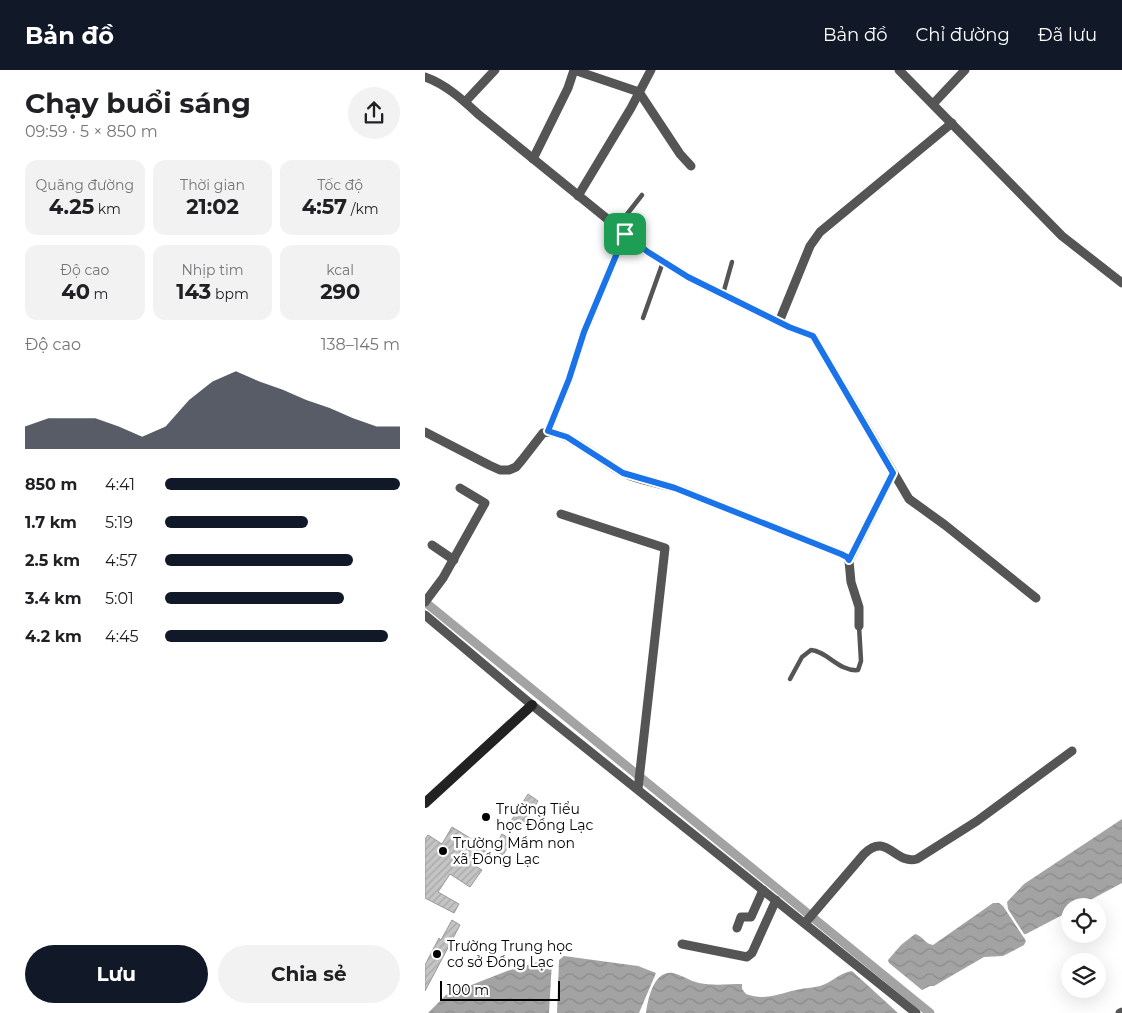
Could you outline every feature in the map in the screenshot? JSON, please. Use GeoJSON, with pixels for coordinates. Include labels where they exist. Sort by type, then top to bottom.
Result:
{"type":"FeatureCollection","features":[{"type":"Feature","properties":{"kind":"street"},"geometry":{"type":"LineString","coordinates":[[465,102],[495,70]]}},
{"type":"Feature","properties":{"kind":"street"},"geometry":{"type":"LineString","coordinates":[[533,159],[568,88],[574,70],[639,92],[680,154],[691,166]]}},
{"type":"Feature","properties":{"kind":"street"},"geometry":{"type":"LineString","coordinates":[[579,196],[651,70]]}},
{"type":"Feature","properties":{"kind":"street"},"geometry":{"type":"LineString","coordinates":[[899,70],[1062,236],[1122,283]]}},
{"type":"Feature","properties":{"kind":"street"},"geometry":{"type":"LineString","coordinates":[[933,104],[965,70]]}},
{"type":"Feature","properties":{"kind":"street"},"geometry":{"type":"LineString","coordinates":[[425,76],[436,81],[465,102],[648,252],[688,277],[779,322],[813,336],[909,499],[945,525],[1036,598]]}},
{"type":"Feature","properties":{"kind":"street"},"geometry":{"type":"LineString","coordinates":[[779,322],[810,246],[820,232],[952,123]]}},
{"type":"Feature","properties":{"kind":"street"},"geometry":{"type":"LineString","coordinates":[[584,332],[625,234]]}},
{"type":"Feature","properties":{"kind":"street"},"geometry":{"type":"LineString","coordinates":[[425,432],[500,470],[509,470],[516,467],[539,437],[548,431],[567,437],[623,473],[675,488],[841,554],[849,560]]}},
{"type":"Feature","properties":{"kind":"street"},"geometry":{"type":"LineString","coordinates":[[859,626],[859,607],[851,582],[849,560],[893,473]]}},
{"type":"Feature","properties":{"kind":"street"},"geometry":{"type":"LineString","coordinates":[[425,602],[454,560],[485,503],[460,488]]}},
{"type":"Feature","properties":{"kind":"street"},"geometry":{"type":"LineString","coordinates":[[561,514],[665,548],[637,790]]}},
{"type":"Feature","properties":{"kind":"street"},"geometry":{"type":"LineString","coordinates":[[432,545],[454,560]]}},
{"type":"Feature","properties":{"kind":"street"},"geometry":{"type":"LineString","coordinates":[[426,618],[763,890],[776,900],[809,918],[916,1013]]}},
{"type":"Feature","properties":{"kind":"street"},"geometry":{"type":"LineString","coordinates":[[425,803],[532,705]]}},
{"type":"Feature","properties":{"kind":"street"},"geometry":{"type":"LineString","coordinates":[[809,918],[864,854],[874,846],[883,846],[907,859],[917,859],[977,821],[1072,751]]}},
{"type":"Feature","properties":{"kind":"street"},"geometry":{"type":"LineString","coordinates":[[737,928],[741,917],[751,917],[763,890]]}},
{"type":"Feature","properties":{"kind":"street"},"geometry":{"type":"LineString","coordinates":[[682,944],[747,957],[752,953],[776,900]]}},
{"type":"Feature","properties":{"kind":"lane"},"geometry":{"type":"LineString","coordinates":[[617,227],[641,195]]}},
{"type":"Feature","properties":{"kind":"lane"},"geometry":{"type":"LineString","coordinates":[[643,318],[663,262]]}},
{"type":"Feature","properties":{"kind":"lane"},"geometry":{"type":"LineString","coordinates":[[723,294],[732,262]]}},
{"type":"Feature","properties":{"kind":"lane"},"geometry":{"type":"LineString","coordinates":[[790,679],[802,657],[811,650],[818,651],[843,667],[858,670],[861,661],[859,626]]}},
{"type":"Feature","properties":{"kind":"path"},"geometry":{"type":"LineString","coordinates":[[548,431],[569,379],[584,332]]}},
{"type":"Feature","properties":{"kind":"water"},"geometry":{"type":"Polygon","coordinates":[[[1122,819],[1122,883],[1094,898],[1061,898],[1061,916],[1026,934],[1024,934],[1008,909],[1007,902],[1024,884],[1122,819]]]}},
{"type":"Feature","properties":{"kind":"water"},"geometry":{"type":"Polygon","coordinates":[[[993,903],[999,903],[1003,906],[1026,941],[1024,945],[1003,956],[984,957],[934,986],[922,990],[889,963],[888,960],[901,945],[915,934],[933,945],[993,903]]]}},
{"type":"Feature","properties":{"kind":"water"},"geometry":{"type":"Polygon","coordinates":[[[564,956],[638,966],[656,973],[639,1013],[557,1013],[559,960],[564,956]]]}},
{"type":"Feature","properties":{"kind":"water"},"geometry":{"type":"Polygon","coordinates":[[[544,960],[552,961],[549,1013],[428,1013],[446,995],[507,971],[544,960]]]}},
{"type":"Feature","properties":{"kind":"water"},"geometry":{"type":"Polygon","coordinates":[[[852,971],[898,1013],[646,1013],[653,986],[666,973],[673,973],[704,984],[742,984],[742,989],[746,994],[765,997],[820,986],[852,971]]]}},
{"type":"Feature","properties":{"kind":"building"},"geometry":{"type":"Polygon","coordinates":[[[528,794],[538,801],[521,828],[511,821],[528,794]]]}},
{"type":"Feature","properties":{"kind":"building","name":"Trường Mầm non xã Đồng Lạc"},"geometry":{"type":"Polygon","coordinates":[[[452,827],[488,849],[477,867],[482,870],[470,887],[450,874],[438,892],[459,904],[454,913],[425,898],[425,839],[428,835],[442,844],[452,827]]]}},
{"type":"Feature","properties":{"kind":"building"},"geometry":{"type":"Polygon","coordinates":[[[502,834],[512,840],[503,855],[493,849],[502,834]]]}},
{"type":"Feature","properties":{"kind":"building"},"geometry":{"type":"Polygon","coordinates":[[[452,920],[460,925],[425,991],[425,965],[439,938],[441,940],[452,920]]]}},
{"type":"Feature","properties":{"kind":"waterway"},"geometry":{"type":"LineString","coordinates":[[425,602],[930,1013]]}},
{"type":"Feature","properties":{"kind":"place","name":"Trường Tiểu học Đồng Lạc"},"geometry":{"type":"Point","coordinates":[486,817]}},
{"type":"Feature","properties":{"kind":"place","name":"Trường Mầm non xã Đồng Lạc"},"geometry":{"type":"Point","coordinates":[443,851]}},
{"type":"Feature","properties":{"kind":"place","name":"Trường Trung học cơ sở Đồng Lạc"},"geometry":{"type":"Point","coordinates":[437,954]}},
{"type":"Feature","properties":{"kind":"route"},"geometry":{"type":"LineString","coordinates":[[625,234],[648,252],[688,277],[789,327],[813,336],[893,473],[849,560],[841,554],[675,488],[623,473],[567,437],[548,431],[557,412],[584,332],[625,234]]}}]}
